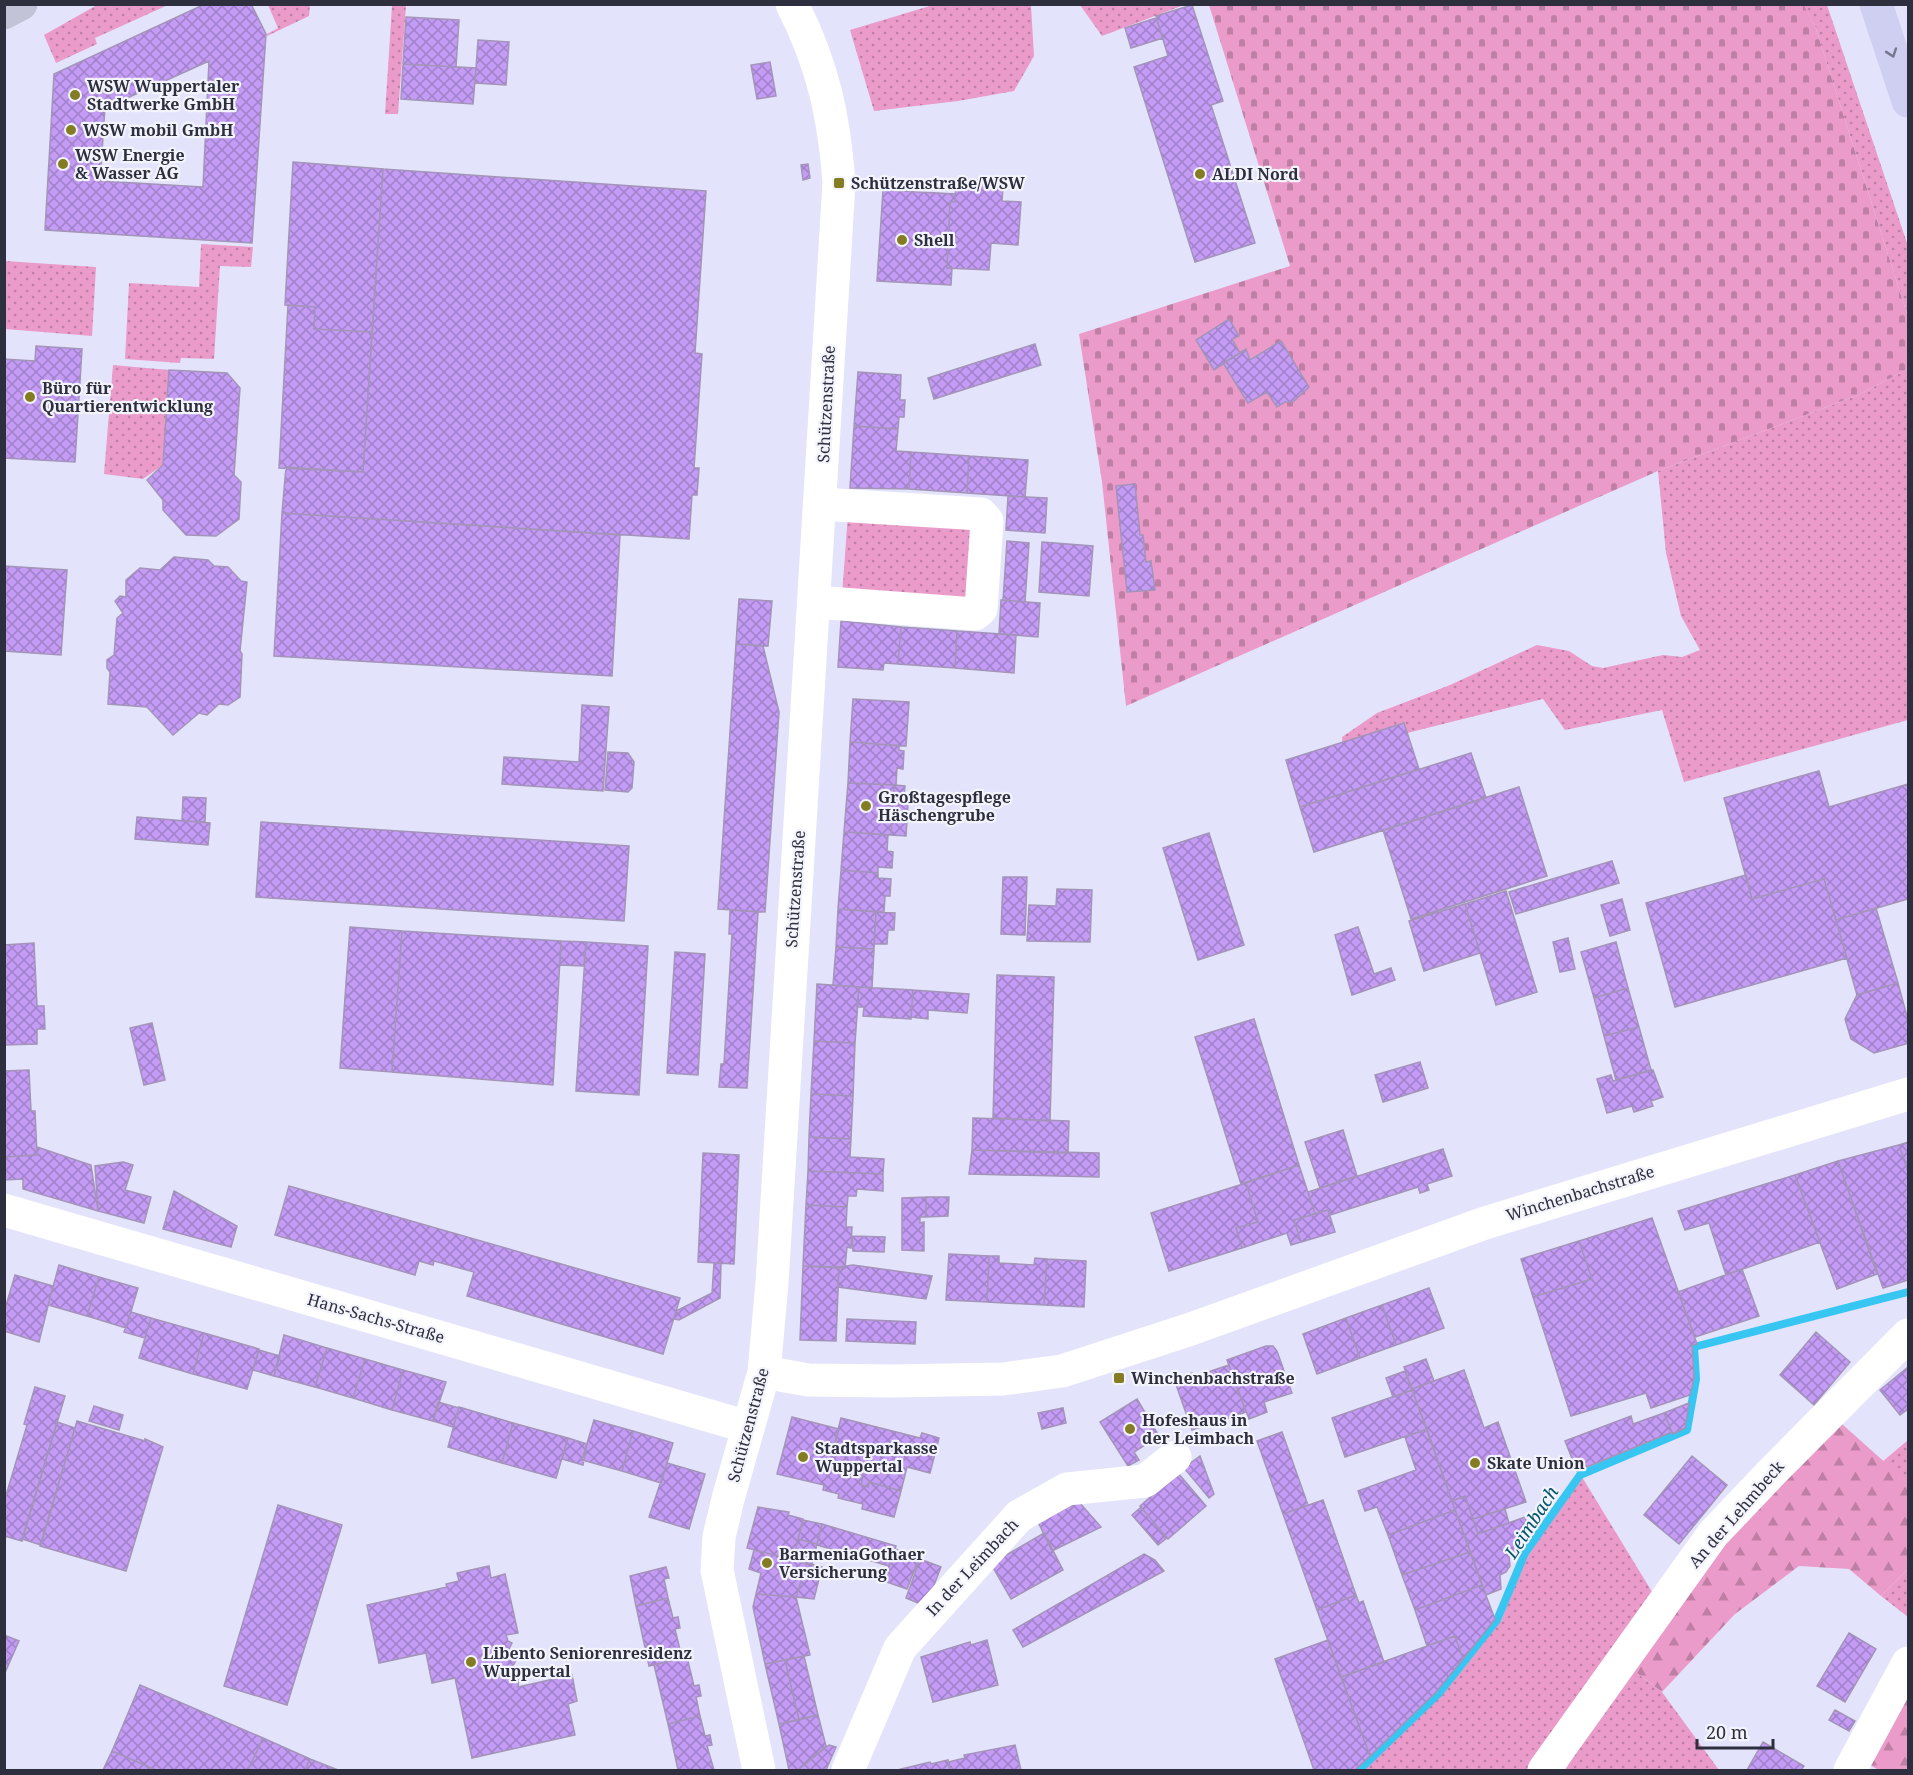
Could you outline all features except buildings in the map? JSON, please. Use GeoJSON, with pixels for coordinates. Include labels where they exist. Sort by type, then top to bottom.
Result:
{"type":"FeatureCollection","features":[{"type":"Feature","properties":{"kind":"highway"},"geometry":{"type":"LineString","coordinates":[[1876,4],[1908,101]]}},
{"type":"Feature","properties":{"kind":"main road"},"geometry":{"type":"LineString","coordinates":[[4,13],[21,4]]}},
{"type":"Feature","properties":{"kind":"street","name":"Schützenstraße"},"geometry":{"type":"LineString","coordinates":[[759,1770],[717,1570],[719,1537],[764,1372],[776,1227],[781,1110],[815,602],[839,183],[834,127],[822,74],[792,4]]}},
{"type":"Feature","properties":{"kind":"street"},"geometry":{"type":"LineString","coordinates":[[815,602],[975,614],[981,609],[987,521],[981,514],[820,504]]}},
{"type":"Feature","properties":{"kind":"street","name":"Winchenbachstraße"},"geometry":{"type":"LineString","coordinates":[[764,1372],[808,1380],[893,1381],[1003,1378],[1062,1371],[1191,1329],[1485,1223],[1908,1094]]}},
{"type":"Feature","properties":{"kind":"street","name":"Hans-Sachs-Straße"},"geometry":{"type":"LineString","coordinates":[[4,1210],[748,1427]]}},
{"type":"Feature","properties":{"kind":"street","name":"An der Lehmbeck"},"geometry":{"type":"LineString","coordinates":[[1544,1770],[1713,1534],[1908,1335]]}},
{"type":"Feature","properties":{"kind":"street","name":"In der Leimbach"},"geometry":{"type":"LineString","coordinates":[[848,1770],[900,1648],[1019,1516],[1066,1489],[1145,1481],[1175,1457]]}},
{"type":"Feature","properties":{"kind":"street"},"geometry":{"type":"LineString","coordinates":[[1850,1770],[1908,1663]]}},
{"type":"Feature","properties":{"kind":"green space"},"geometry":{"type":"Polygon","coordinates":[[[1803,4],[1815,26],[1908,317],[1908,369],[1858,395],[1658,471],[1126,706],[1102,482],[1079,334],[1290,266],[1209,5],[1803,4]]]}},
{"type":"Feature","properties":{"kind":"green space"},"geometry":{"type":"Polygon","coordinates":[[[97,5],[168,5],[95,38],[97,44],[56,63],[44,35],[97,5]]]}},
{"type":"Feature","properties":{"kind":"green space"},"geometry":{"type":"Polygon","coordinates":[[[268,5],[310,5],[309,16],[267,36],[278,28],[268,5]]]}},
{"type":"Feature","properties":{"kind":"green space"},"geometry":{"type":"Polygon","coordinates":[[[392,5],[406,5],[398,114],[385,114],[392,5]]]}},
{"type":"Feature","properties":{"kind":"green space"},"geometry":{"type":"Polygon","coordinates":[[[933,5],[1031,5],[1034,56],[1014,91],[958,101],[874,111],[850,30],[933,5]]]}},
{"type":"Feature","properties":{"kind":"green space"},"geometry":{"type":"Polygon","coordinates":[[[1080,5],[1184,5],[1102,36],[1080,5]]]}},
{"type":"Feature","properties":{"kind":"green space"},"geometry":{"type":"Polygon","coordinates":[[[1803,5],[1827,5],[1908,246],[1908,317],[1815,26],[1803,5]]]}},
{"type":"Feature","properties":{"kind":"green space"},"geometry":{"type":"Polygon","coordinates":[[[201,244],[253,247],[251,267],[220,266],[214,359],[181,358],[180,363],[125,359],[129,283],[199,287],[201,244]]]}},
{"type":"Feature","properties":{"kind":"green space"},"geometry":{"type":"Polygon","coordinates":[[[5,261],[96,267],[92,336],[5,329],[5,261]]]}},
{"type":"Feature","properties":{"kind":"green space"},"geometry":{"type":"Polygon","coordinates":[[[113,365],[169,370],[163,465],[143,479],[104,474],[113,365]]]}},
{"type":"Feature","properties":{"kind":"green space"},"geometry":{"type":"Polygon","coordinates":[[[1908,369],[1908,720],[1684,782],[1662,710],[1565,730],[1543,699],[1343,749],[1342,737],[1377,713],[1450,685],[1537,645],[1569,651],[1592,666],[1603,668],[1663,655],[1682,657],[1700,650],[1681,616],[1666,553],[1658,471],[1858,395],[1908,369]]]}},
{"type":"Feature","properties":{"kind":"green space"},"geometry":{"type":"Polygon","coordinates":[[[848,513],[973,522],[974,598],[842,596],[848,513]]]}},
{"type":"Feature","properties":{"kind":"green space"},"geometry":{"type":"Polygon","coordinates":[[[1842,1424],[1908,1483],[1908,1569],[1881,1596],[1849,1569],[1799,1566],[1735,1614],[1662,1692],[1629,1667],[1713,1547],[1842,1424]]]}},
{"type":"Feature","properties":{"kind":"green space"},"geometry":{"type":"Polygon","coordinates":[[[1908,1440],[1908,1483],[1882,1462],[1908,1440]]]}},
{"type":"Feature","properties":{"kind":"green space"},"geometry":{"type":"Polygon","coordinates":[[[1582,1477],[1657,1600],[1535,1770],[1362,1770],[1441,1696],[1501,1621],[1527,1555],[1582,1477]]]}},
{"type":"Feature","properties":{"kind":"green space"},"geometry":{"type":"Polygon","coordinates":[[[1908,1569],[1908,1617],[1881,1596],[1908,1569]]]}},
{"type":"Feature","properties":{"kind":"green space"},"geometry":{"type":"Polygon","coordinates":[[[1629,1667],[1662,1692],[1719,1770],[1565,1770],[1629,1667]]]}},
{"type":"Feature","properties":{"kind":"green space"},"geometry":{"type":"Polygon","coordinates":[[[1908,1687],[1908,1770],[1879,1770],[1864,1762],[1908,1687]]]}},
{"type":"Feature","properties":{"kind":"waterway","name":"Leimbach"},"geometry":{"type":"LineString","coordinates":[[1359,1770],[1439,1693],[1497,1620],[1525,1553],[1580,1475],[1687,1430],[1696,1379],[1694,1347],[1908,1292]]}},
{"type":"Feature","properties":{"kind":"place","name":"WSW Wuppertaler Stadtwerke GmbH"},"geometry":{"type":"Point","coordinates":[75,95]}},
{"type":"Feature","properties":{"kind":"place","name":"WSW mobil GmbH"},"geometry":{"type":"Point","coordinates":[71,130]}},
{"type":"Feature","properties":{"kind":"place","name":"WSW Energie & Wasser AG"},"geometry":{"type":"Point","coordinates":[63,164]}},
{"type":"Feature","properties":{"kind":"place","name":"ALDI Nord"},"geometry":{"type":"Point","coordinates":[1200,174]}},
{"type":"Feature","properties":{"kind":"place","name":"Schützenstraße/WSW"},"geometry":{"type":"Point","coordinates":[839,183]}},
{"type":"Feature","properties":{"kind":"place","name":"Shell"},"geometry":{"type":"Point","coordinates":[902,240]}},
{"type":"Feature","properties":{"kind":"place","name":"Büro für Quartierentwicklung"},"geometry":{"type":"Point","coordinates":[30,397]}},
{"type":"Feature","properties":{"kind":"place","name":"Großtagespflege Häschengrube"},"geometry":{"type":"Point","coordinates":[866,806]}},
{"type":"Feature","properties":{"kind":"place","name":"Winchenbachstraße"},"geometry":{"type":"Point","coordinates":[1119,1378]}},
{"type":"Feature","properties":{"kind":"place","name":"Hofeshaus in der Leimbach"},"geometry":{"type":"Point","coordinates":[1130,1429]}},
{"type":"Feature","properties":{"kind":"place","name":"Stadtsparkasse Wuppertal"},"geometry":{"type":"Point","coordinates":[803,1457]}},
{"type":"Feature","properties":{"kind":"place","name":"Skate Union"},"geometry":{"type":"Point","coordinates":[1475,1463]}},
{"type":"Feature","properties":{"kind":"place","name":"BarmeniaGothaer Versicherung"},"geometry":{"type":"Point","coordinates":[767,1563]}},
{"type":"Feature","properties":{"kind":"place","name":"Libento Seniorenresidenz Wuppertal"},"geometry":{"type":"Point","coordinates":[471,1662]}}]}
